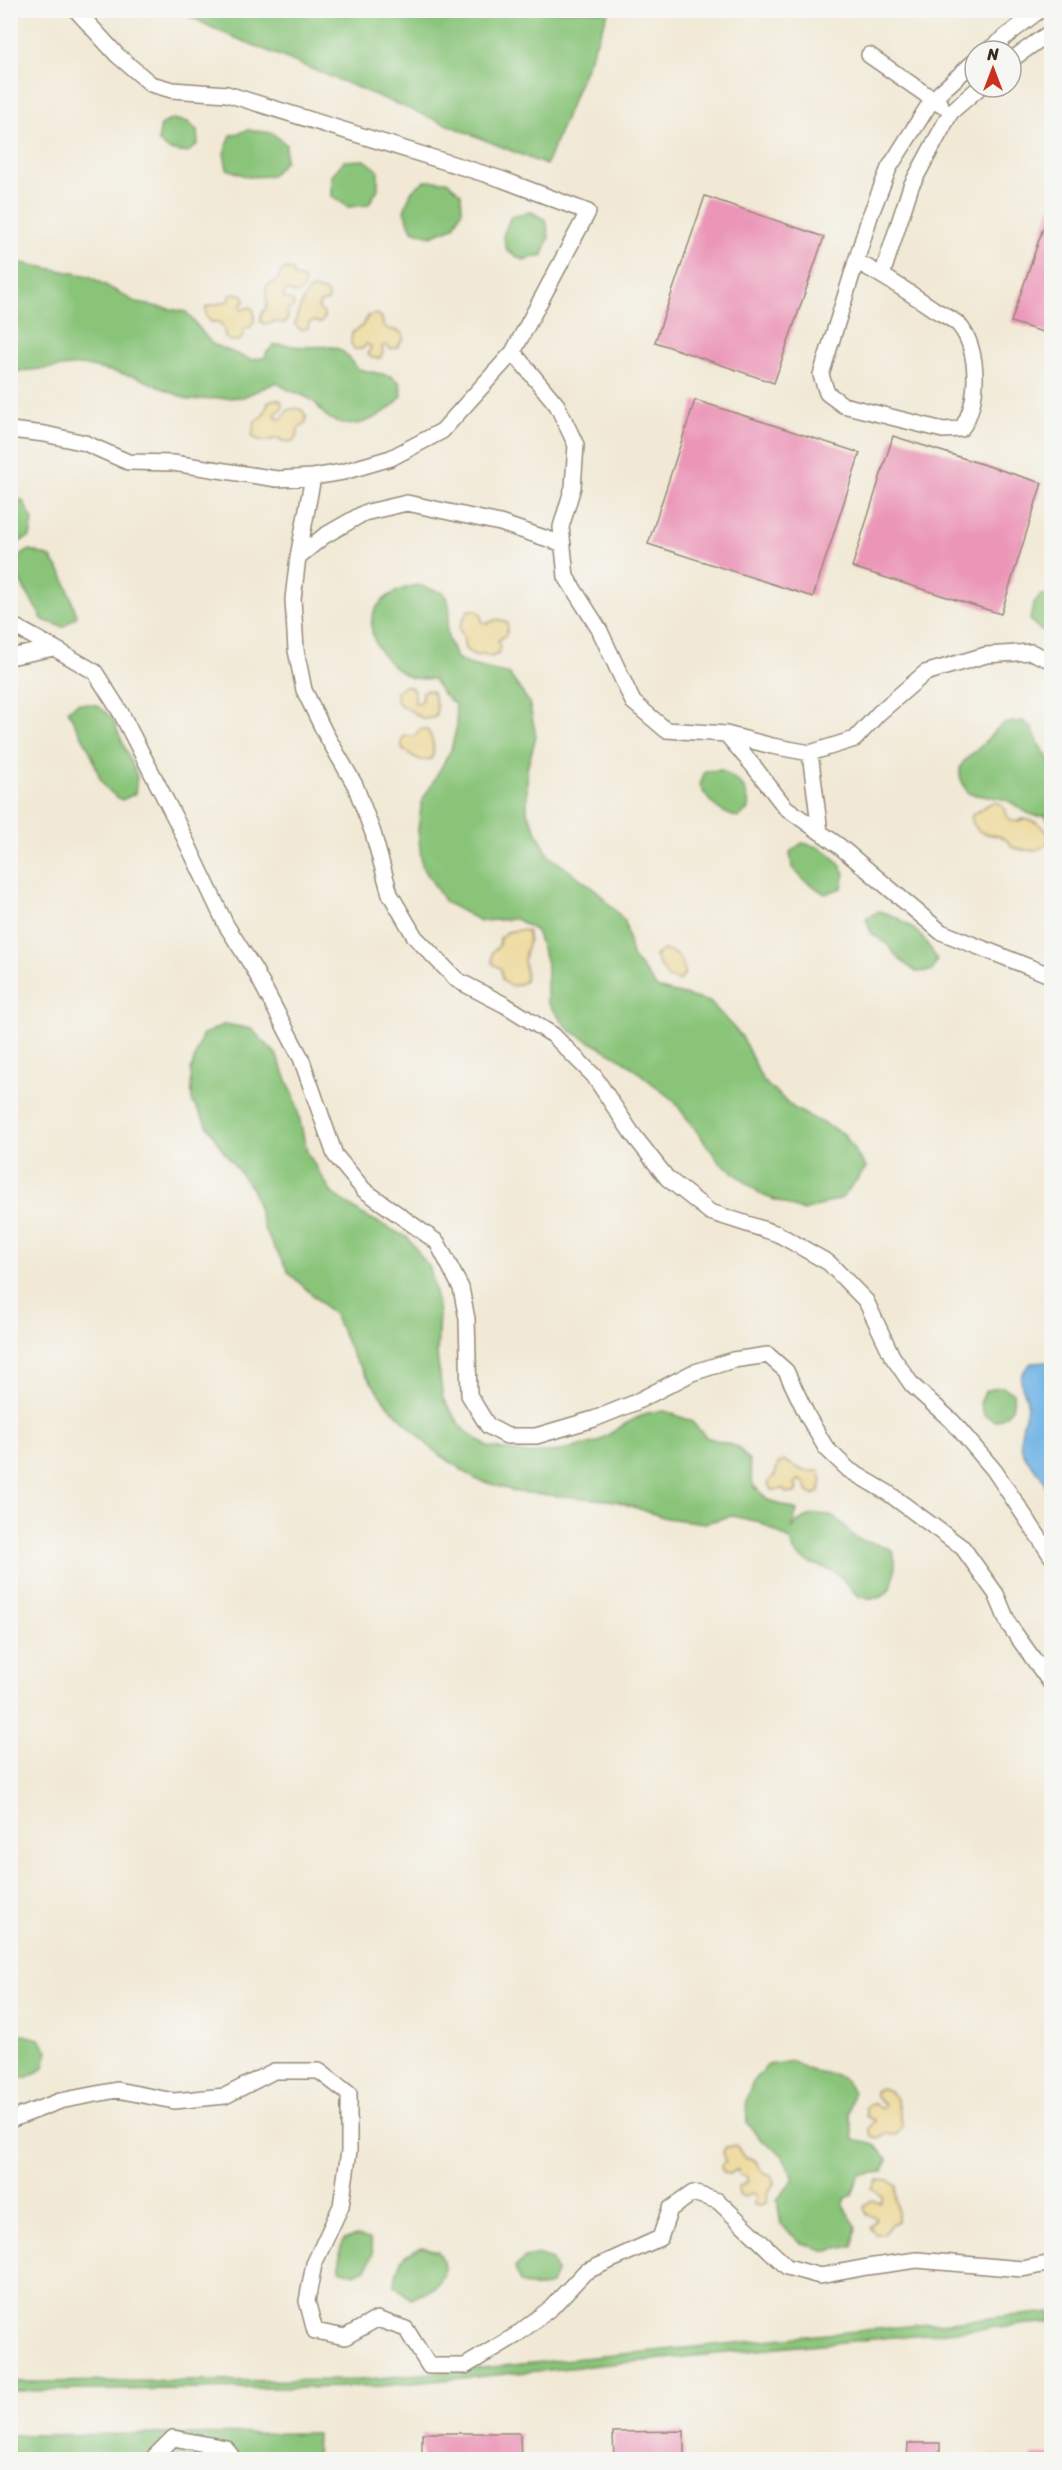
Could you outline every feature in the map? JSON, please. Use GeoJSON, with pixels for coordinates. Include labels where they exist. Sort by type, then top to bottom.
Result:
{"type":"FeatureCollection","features":[{"type":"Feature","properties":{"kind":"lane"},"geometry":{"type":"LineString","coordinates":[[10,430],[45,434],[85,443],[128,462],[173,463],[277,479],[344,472],[391,458],[442,431],[513,352],[588,212],[501,179],[238,97],[227,94],[172,90],[151,84],[117,55],[76,10]]}},
{"type":"Feature","properties":{"kind":"lane"},"geometry":{"type":"LineString","coordinates":[[1003,39],[1040,10]]}},
{"type":"Feature","properties":{"kind":"lane"},"geometry":{"type":"LineString","coordinates":[[1023,52],[1052,31]]}},
{"type":"Feature","properties":{"kind":"lane"},"geometry":{"type":"LineString","coordinates":[[869,55],[951,112]]}},
{"type":"Feature","properties":{"kind":"lane"},"geometry":{"type":"LineString","coordinates":[[857,262],[882,275],[958,325],[969,347],[976,383],[971,410],[961,429],[943,430],[843,405],[827,393],[821,375],[870,216],[889,168],[932,100],[963,72]]}},
{"type":"Feature","properties":{"kind":"lane"},"geometry":{"type":"LineString","coordinates":[[882,275],[911,186],[951,112],[966,99]]}},
{"type":"Feature","properties":{"kind":"lane"},"geometry":{"type":"LineString","coordinates":[[513,352],[557,405],[576,445],[573,487],[561,527],[566,578],[599,629],[633,702],[666,730],[726,734],[810,753],[855,739],[879,713],[925,673],[986,655],[1031,652],[1052,661]]}},
{"type":"Feature","properties":{"kind":"lane"},"geometry":{"type":"LineString","coordinates":[[313,477],[298,557],[293,599],[295,640],[304,690],[325,733],[355,785],[373,832],[390,894],[414,937],[457,980],[505,1005],[553,1035],[594,1076],[631,1132],[667,1178],[710,1212],[778,1234],[829,1263],[866,1300],[892,1356],[912,1385],[953,1422],[994,1470],[1052,1557]]}},
{"type":"Feature","properties":{"kind":"lane"},"geometry":{"type":"LineString","coordinates":[[298,557],[324,536],[364,513],[407,503],[500,524],[563,544]]}},
{"type":"Feature","properties":{"kind":"lane"},"geometry":{"type":"LineString","coordinates":[[10,624],[95,672],[122,712],[226,925],[254,969],[301,1058],[335,1155],[364,1190],[437,1242],[461,1288],[467,1318],[469,1395],[488,1426],[507,1436],[536,1436],[594,1419],[634,1403],[692,1373],[733,1359],[768,1355],[786,1371],[826,1448],[849,1470],[888,1493],[963,1548],[996,1594],[1009,1626],[1052,1685]]}},
{"type":"Feature","properties":{"kind":"lane"},"geometry":{"type":"LineString","coordinates":[[10,657],[54,648]]}},
{"type":"Feature","properties":{"kind":"lane"},"geometry":{"type":"LineString","coordinates":[[726,734],[785,807],[820,832],[941,933],[1052,976]]}},
{"type":"Feature","properties":{"kind":"lane"},"geometry":{"type":"LineString","coordinates":[[810,753],[820,832]]}},
{"type":"Feature","properties":{"kind":"lane"},"geometry":{"type":"LineString","coordinates":[[10,2120],[60,2101],[117,2090],[174,2101],[225,2096],[274,2071],[319,2071],[349,2094],[349,2151],[341,2206],[314,2264],[307,2301],[315,2331],[345,2337],[377,2319],[406,2328],[429,2366],[465,2366],[514,2336],[552,2307],[585,2272],[660,2238],[670,2209],[693,2193],[718,2201],[787,2267],[820,2276],[917,2260],[1022,2269],[1052,2263]]}},
{"type":"Feature","properties":{"kind":"lane"},"geometry":{"type":"LineString","coordinates":[[151,2460],[173,2438],[226,2448],[234,2460]]}},
{"type":"Feature","properties":{"kind":"green space"},"geometry":{"type":"Polygon","coordinates":[[[179,11],[609,11],[546,165],[221,32],[179,11]]]}},
{"type":"Feature","properties":{"kind":"green space"},"geometry":{"type":"Polygon","coordinates":[[[172,119],[188,122],[197,131],[198,144],[187,153],[169,150],[158,141],[161,125],[172,119]]]}},
{"type":"Feature","properties":{"kind":"green space"},"geometry":{"type":"Polygon","coordinates":[[[248,130],[272,133],[286,144],[285,161],[271,176],[248,177],[227,169],[224,153],[231,135],[248,130]]]}},
{"type":"Feature","properties":{"kind":"green space"},"geometry":{"type":"Polygon","coordinates":[[[365,160],[378,170],[378,189],[368,205],[348,207],[332,196],[332,175],[344,161],[365,160]]]}},
{"type":"Feature","properties":{"kind":"green space"},"geometry":{"type":"Polygon","coordinates":[[[424,181],[447,181],[461,194],[462,210],[454,227],[431,236],[412,230],[404,211],[411,192],[424,181]]]}},
{"type":"Feature","properties":{"kind":"green space"},"geometry":{"type":"Polygon","coordinates":[[[531,212],[546,220],[549,237],[543,255],[523,260],[507,251],[503,236],[511,216],[531,212]]]}},
{"type":"Feature","properties":{"kind":"green space"},"geometry":{"type":"Polygon","coordinates":[[[11,261],[89,276],[137,303],[186,312],[212,344],[251,360],[266,357],[266,353],[274,345],[337,348],[347,355],[358,369],[391,376],[400,383],[402,396],[378,416],[358,424],[348,424],[338,423],[329,418],[313,401],[277,382],[243,397],[189,400],[137,377],[82,365],[11,372],[11,261]]]}},
{"type":"Feature","properties":{"kind":"green space"},"geometry":{"type":"Polygon","coordinates":[[[11,496],[23,501],[33,520],[30,537],[14,544],[11,542],[11,496]]]}},
{"type":"Feature","properties":{"kind":"green space"},"geometry":{"type":"Polygon","coordinates":[[[30,550],[50,557],[64,577],[77,616],[63,627],[43,620],[18,578],[18,557],[30,550]]]}},
{"type":"Feature","properties":{"kind":"green space"},"geometry":{"type":"Polygon","coordinates":[[[418,585],[444,593],[450,610],[447,633],[455,657],[467,664],[509,674],[529,702],[536,736],[527,769],[527,812],[549,856],[596,890],[625,921],[632,956],[657,988],[710,1002],[742,1037],[763,1081],[795,1109],[844,1134],[866,1168],[842,1198],[804,1211],[762,1195],[718,1160],[674,1101],[623,1060],[569,1030],[547,1002],[547,963],[536,931],[516,919],[480,921],[445,902],[422,866],[418,830],[422,801],[451,750],[457,725],[455,705],[442,693],[433,679],[410,677],[395,668],[377,646],[372,628],[372,619],[378,605],[390,595],[418,585]]]}},
{"type":"Feature","properties":{"kind":"green space"},"geometry":{"type":"Polygon","coordinates":[[[1041,595],[1051,595],[1051,631],[1040,630],[1030,620],[1033,605],[1041,595]]]}},
{"type":"Feature","properties":{"kind":"green space"},"geometry":{"type":"Polygon","coordinates":[[[78,703],[97,705],[112,718],[137,776],[135,794],[122,800],[103,784],[89,749],[68,710],[78,703]]]}},
{"type":"Feature","properties":{"kind":"green space"},"geometry":{"type":"Polygon","coordinates":[[[1023,721],[1032,728],[1039,745],[1051,761],[1051,825],[1045,815],[1029,814],[1006,800],[968,793],[962,783],[960,769],[966,759],[1003,724],[1023,721]]]}},
{"type":"Feature","properties":{"kind":"green space"},"geometry":{"type":"Polygon","coordinates":[[[721,770],[738,781],[746,794],[749,808],[738,818],[715,806],[700,785],[705,771],[721,770]]]}},
{"type":"Feature","properties":{"kind":"green space"},"geometry":{"type":"Polygon","coordinates":[[[802,843],[828,852],[837,861],[845,873],[842,888],[825,894],[805,881],[792,868],[790,852],[802,843]]]}},
{"type":"Feature","properties":{"kind":"green space"},"geometry":{"type":"Polygon","coordinates":[[[879,911],[906,923],[927,943],[937,960],[932,971],[916,972],[899,959],[887,944],[871,933],[866,918],[879,911]]]}},
{"type":"Feature","properties":{"kind":"green space"},"geometry":{"type":"Polygon","coordinates":[[[225,1024],[251,1029],[276,1054],[295,1099],[307,1152],[331,1192],[362,1214],[408,1238],[430,1268],[439,1312],[437,1355],[443,1399],[462,1428],[488,1447],[526,1454],[561,1451],[597,1442],[647,1413],[665,1411],[691,1421],[706,1437],[738,1447],[749,1461],[753,1485],[768,1500],[797,1510],[792,1529],[795,1524],[810,1516],[827,1515],[839,1521],[859,1539],[893,1551],[895,1565],[893,1581],[886,1594],[872,1598],[859,1596],[839,1575],[829,1569],[802,1560],[793,1549],[790,1540],[760,1522],[732,1516],[705,1523],[666,1518],[616,1501],[517,1492],[475,1479],[433,1450],[387,1404],[354,1358],[334,1315],[289,1273],[265,1231],[252,1189],[223,1150],[192,1101],[191,1070],[202,1035],[225,1024]]]}},
{"type":"Feature","properties":{"kind":"green space"},"geometry":{"type":"Polygon","coordinates":[[[1004,1387],[1013,1393],[1013,1403],[1008,1413],[996,1421],[984,1415],[980,1403],[985,1392],[1004,1387]]]}},
{"type":"Feature","properties":{"kind":"green space"},"geometry":{"type":"Polygon","coordinates":[[[16,2033],[39,2039],[48,2051],[44,2068],[26,2078],[11,2075],[11,2035],[16,2033]]]}},
{"type":"Feature","properties":{"kind":"green space"},"geometry":{"type":"Polygon","coordinates":[[[792,2061],[811,2070],[836,2075],[844,2080],[853,2092],[849,2113],[854,2140],[875,2145],[887,2159],[883,2172],[859,2175],[852,2195],[846,2198],[843,2206],[856,2226],[853,2246],[827,2251],[801,2243],[781,2225],[777,2200],[794,2179],[782,2155],[762,2141],[747,2123],[746,2100],[753,2081],[768,2065],[792,2061]]]}},
{"type":"Feature","properties":{"kind":"green space"},"geometry":{"type":"Polygon","coordinates":[[[357,2236],[370,2239],[373,2253],[366,2269],[354,2274],[340,2269],[340,2251],[344,2239],[357,2236]]]}},
{"type":"Feature","properties":{"kind":"green space"},"geometry":{"type":"Polygon","coordinates":[[[422,2247],[438,2251],[444,2268],[443,2276],[427,2292],[410,2298],[395,2286],[398,2266],[409,2253],[422,2247]]]}},
{"type":"Feature","properties":{"kind":"green space"},"geometry":{"type":"Polygon","coordinates":[[[540,2255],[552,2260],[556,2272],[551,2285],[536,2288],[520,2283],[515,2268],[525,2258],[540,2255]]]}},
{"type":"Feature","properties":{"kind":"green space"},"geometry":{"type":"Polygon","coordinates":[[[1051,2312],[1051,2322],[370,2387],[11,2391],[10,2382],[359,2380],[1051,2312]]]}},
{"type":"Feature","properties":{"kind":"green space"},"geometry":{"type":"Polygon","coordinates":[[[317,2433],[316,2459],[11,2459],[10,2435],[317,2433]]]}},
{"type":"Feature","properties":{"kind":"sand"},"geometry":{"type":"Polygon","coordinates":[[[287,269],[293,271],[294,277],[301,278],[305,282],[302,291],[296,294],[288,291],[284,293],[284,298],[293,301],[294,306],[287,311],[288,318],[285,323],[273,322],[267,325],[261,322],[261,315],[267,307],[266,287],[278,279],[281,271],[287,269]]]}},
{"type":"Feature","properties":{"kind":"sand"},"geometry":{"type":"Polygon","coordinates":[[[313,289],[324,291],[328,295],[328,301],[320,303],[318,308],[324,313],[324,319],[320,323],[314,321],[309,323],[308,328],[301,330],[295,325],[297,316],[307,292],[313,289]]]}},
{"type":"Feature","properties":{"kind":"sand"},"geometry":{"type":"Polygon","coordinates":[[[237,293],[243,295],[245,301],[240,306],[242,310],[250,307],[253,309],[254,319],[250,327],[243,329],[243,337],[238,341],[231,341],[225,337],[224,328],[219,322],[211,322],[206,316],[206,307],[228,301],[230,295],[237,293]]]}},
{"type":"Feature","properties":{"kind":"sand"},"geometry":{"type":"Polygon","coordinates":[[[377,314],[382,318],[383,326],[403,334],[403,340],[396,348],[390,349],[387,345],[382,346],[383,352],[380,358],[372,358],[368,354],[371,347],[367,344],[362,349],[354,349],[351,343],[352,333],[362,326],[368,316],[377,314]]]}},
{"type":"Feature","properties":{"kind":"sand"},"geometry":{"type":"Polygon","coordinates":[[[277,399],[282,402],[282,409],[275,414],[278,419],[283,418],[288,410],[295,408],[302,410],[306,416],[306,422],[298,429],[296,438],[288,442],[277,438],[262,441],[252,437],[255,421],[263,416],[269,401],[277,399]]]}},
{"type":"Feature","properties":{"kind":"sand"},"geometry":{"type":"Polygon","coordinates":[[[468,610],[475,610],[481,614],[482,622],[487,624],[497,620],[507,623],[506,633],[498,640],[500,648],[498,654],[491,657],[483,654],[476,656],[465,649],[459,628],[468,610]]]}},
{"type":"Feature","properties":{"kind":"sand"},"geometry":{"type":"Polygon","coordinates":[[[403,686],[411,687],[415,693],[415,703],[418,704],[422,700],[422,692],[427,690],[433,692],[437,708],[435,717],[423,718],[399,704],[396,692],[403,686]]]}},
{"type":"Feature","properties":{"kind":"sand"},"geometry":{"type":"Polygon","coordinates":[[[426,729],[432,740],[433,752],[431,759],[422,760],[403,750],[401,742],[404,736],[415,736],[419,730],[426,729]]]}},
{"type":"Feature","properties":{"kind":"sand"},"geometry":{"type":"Polygon","coordinates":[[[995,802],[1002,805],[1011,821],[1023,819],[1044,827],[1048,834],[1045,846],[1027,850],[1012,847],[1002,837],[980,831],[971,818],[973,814],[995,802]]]}},
{"type":"Feature","properties":{"kind":"sand"},"geometry":{"type":"Polygon","coordinates":[[[527,931],[528,936],[524,961],[526,978],[525,981],[513,986],[502,979],[501,969],[492,963],[492,952],[499,946],[500,938],[507,932],[527,931]]]}},
{"type":"Feature","properties":{"kind":"sand"},"geometry":{"type":"Polygon","coordinates":[[[663,950],[673,953],[682,962],[684,976],[678,981],[668,978],[656,959],[655,956],[663,950]]]}},
{"type":"Feature","properties":{"kind":"sand"},"geometry":{"type":"Polygon","coordinates":[[[784,1461],[804,1471],[819,1471],[822,1481],[819,1492],[813,1495],[808,1492],[804,1482],[799,1480],[795,1484],[797,1488],[795,1493],[786,1493],[784,1489],[771,1490],[768,1482],[775,1475],[778,1464],[784,1461]]]}},
{"type":"Feature","properties":{"kind":"sand"},"geometry":{"type":"Polygon","coordinates":[[[881,2088],[889,2091],[897,2099],[902,2127],[896,2135],[885,2134],[878,2138],[871,2136],[869,2128],[875,2121],[866,2116],[866,2107],[874,2103],[881,2108],[885,2105],[876,2097],[875,2091],[881,2088]]]}},
{"type":"Feature","properties":{"kind":"sand"},"geometry":{"type":"Polygon","coordinates":[[[736,2145],[743,2156],[755,2160],[763,2173],[771,2176],[774,2183],[768,2193],[767,2202],[760,2206],[754,2205],[756,2195],[751,2193],[745,2197],[739,2196],[738,2188],[749,2181],[747,2176],[740,2175],[738,2169],[730,2174],[723,2173],[721,2165],[726,2161],[723,2152],[726,2147],[736,2145]]]}},
{"type":"Feature","properties":{"kind":"sand"},"geometry":{"type":"Polygon","coordinates":[[[877,2180],[889,2181],[896,2186],[898,2221],[890,2225],[884,2234],[875,2234],[870,2228],[877,2218],[867,2215],[864,2207],[871,2200],[880,2203],[883,2198],[872,2188],[877,2180]]]}},
{"type":"Feature","properties":{"kind":"water"},"geometry":{"type":"Polygon","coordinates":[[[1048,1362],[1052,1365],[1051,1529],[1045,1511],[1045,1485],[1025,1457],[1020,1440],[1027,1406],[1021,1381],[1022,1374],[1031,1363],[1048,1362]]]}},
{"type":"Feature","properties":{"kind":"building"},"geometry":{"type":"Polygon","coordinates":[[[705,196],[824,237],[774,383],[655,342],[705,196]]]}},
{"type":"Feature","properties":{"kind":"building"},"geometry":{"type":"Polygon","coordinates":[[[1052,202],[1052,335],[1011,322],[1052,202]]]}},
{"type":"Feature","properties":{"kind":"building"},"geometry":{"type":"Polygon","coordinates":[[[695,400],[860,453],[813,597],[648,544],[695,400]]]}},
{"type":"Feature","properties":{"kind":"building"},"geometry":{"type":"Polygon","coordinates":[[[893,436],[1042,483],[1001,614],[852,567],[893,436]]]}},
{"type":"Feature","properties":{"kind":"building"},"geometry":{"type":"Polygon","coordinates":[[[684,2431],[684,2460],[614,2460],[613,2432],[684,2431]]]}},
{"type":"Feature","properties":{"kind":"building"},"geometry":{"type":"Polygon","coordinates":[[[422,2433],[520,2433],[521,2460],[422,2460],[422,2433]]]}},
{"type":"Feature","properties":{"kind":"building"},"geometry":{"type":"Polygon","coordinates":[[[908,2443],[940,2443],[940,2460],[907,2460],[908,2443]]]}},
{"type":"Feature","properties":{"kind":"building"},"geometry":{"type":"Polygon","coordinates":[[[1031,2455],[1052,2455],[1052,2460],[1031,2460],[1031,2455]]]}},
{"type":"Feature","properties":{"kind":"building"},"geometry":{"type":"Polygon","coordinates":[[[975,2457],[1004,2457],[1003,2460],[975,2460],[975,2457]]]}}]}
